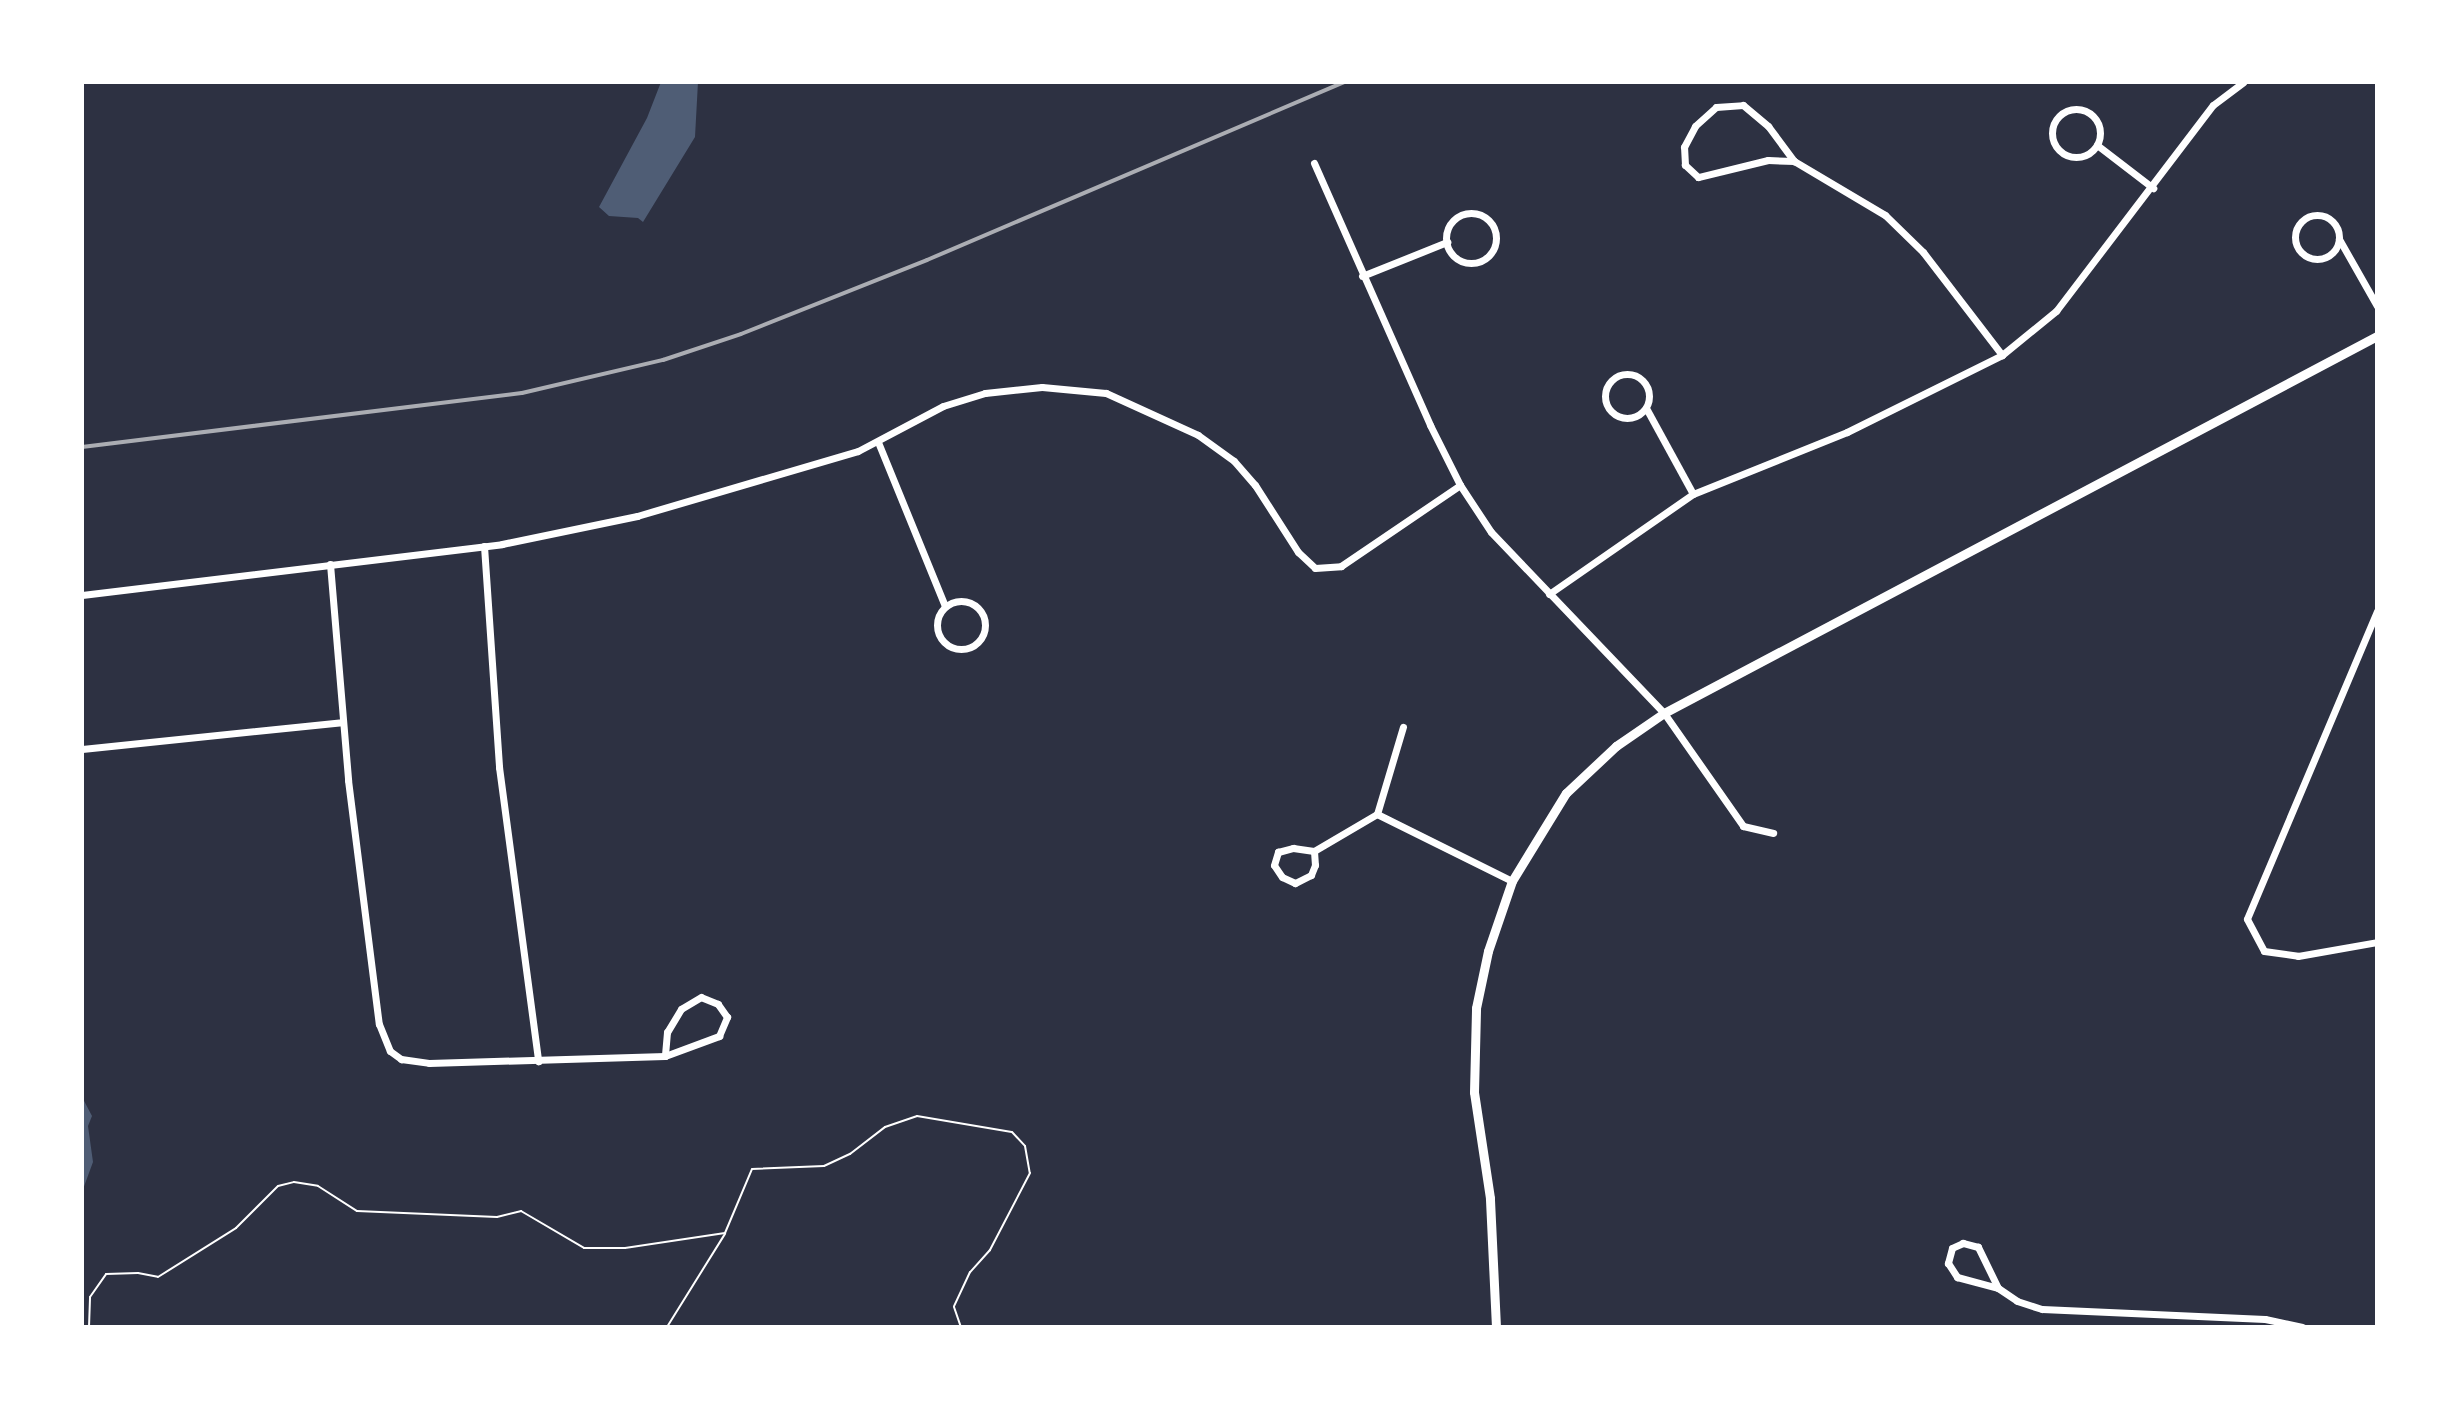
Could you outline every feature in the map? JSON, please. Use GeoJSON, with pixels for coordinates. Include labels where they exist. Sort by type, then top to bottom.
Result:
{"type":"FeatureCollection","features":[{"type":"Feature","properties":{"kind":"street"},"geometry":{"type":"LineString","coordinates":[[1549,594],[1693,494],[1847,432],[2002,355],[2056,311],[2153,188],[2213,105],[2243,82]]}},
{"type":"Feature","properties":{"kind":"street"},"geometry":{"type":"LineString","coordinates":[[1794,161],[1768,160],[1698,177],[1685,165],[1684,147],[1695,126],[1716,107],[1743,105],[1768,126],[1794,161],[1885,215],[1923,252],[2002,355]]}},
{"type":"Feature","properties":{"kind":"street"},"geometry":{"type":"LineString","coordinates":[[2076,109],[2091,114],[2100,128],[2097,145],[2079,157],[2065,154],[2052,137],[2055,121],[2060,114],[2076,109]]}},
{"type":"Feature","properties":{"kind":"street"},"geometry":{"type":"LineString","coordinates":[[2097,145],[2153,188]]}},
{"type":"Feature","properties":{"kind":"street"},"geometry":{"type":"LineString","coordinates":[[1314,163],[1362,276],[1460,485],[1491,532],[1664,713],[1743,826],[1773,833]]}},
{"type":"Feature","properties":{"kind":"street"},"geometry":{"type":"LineString","coordinates":[[1466,213],[1488,219],[1496,233],[1493,250],[1480,261],[1463,261],[1455,257],[1447,242],[1448,227],[1466,213]]}},
{"type":"Feature","properties":{"kind":"street"},"geometry":{"type":"LineString","coordinates":[[2339,239],[2328,256],[2314,259],[2301,253],[2295,234],[2308,217],[2323,216],[2335,225],[2339,239],[2377,306]]}},
{"type":"Feature","properties":{"kind":"street"},"geometry":{"type":"LineString","coordinates":[[1362,276],[1447,242]]}},
{"type":"Feature","properties":{"kind":"street"},"geometry":{"type":"LineString","coordinates":[[1496,1327],[1492,1225],[1473,1064],[1476,1008],[1488,951],[1512,881],[1566,793],[1616,746],[1664,713],[2377,336]]}},
{"type":"Feature","properties":{"kind":"street"},"geometry":{"type":"LineString","coordinates":[[1646,408],[1634,418],[1618,417],[1607,407],[1608,384],[1619,375],[1640,378],[1648,388],[1646,408],[1693,494]]}},
{"type":"Feature","properties":{"kind":"street"},"geometry":{"type":"LineString","coordinates":[[82,595],[484,546],[637,516],[858,451],[917,417],[985,393],[1042,387],[1106,393],[1198,435],[1234,461],[1255,485],[1298,552],[1315,568],[1341,566],[1460,485]]}},
{"type":"Feature","properties":{"kind":"street"},"geometry":{"type":"LineString","coordinates":[[878,442],[945,606]]}},
{"type":"Feature","properties":{"kind":"street"},"geometry":{"type":"LineString","coordinates":[[484,546],[499,767],[538,1061]]}},
{"type":"Feature","properties":{"kind":"street"},"geometry":{"type":"LineString","coordinates":[[330,564],[342,722],[379,1024],[390,1051],[401,1059],[429,1063],[665,1056],[719,1036],[727,1017],[718,1004],[701,997],[681,1009],[667,1032],[665,1056]]}},
{"type":"Feature","properties":{"kind":"street"},"geometry":{"type":"LineString","coordinates":[[959,600],[980,610],[984,632],[974,645],[959,649],[939,636],[937,620],[945,606],[959,600]]}},
{"type":"Feature","properties":{"kind":"street"},"geometry":{"type":"LineString","coordinates":[[2377,611],[2247,919],[2264,951],[2298,956],[2377,942]]}},
{"type":"Feature","properties":{"kind":"street"},"geometry":{"type":"LineString","coordinates":[[82,749],[342,722]]}},
{"type":"Feature","properties":{"kind":"street"},"geometry":{"type":"LineString","coordinates":[[1314,851],[1315,865],[1311,875],[1295,883],[1282,877],[1274,865],[1278,852],[1293,848],[1314,851],[1377,814],[1403,727]]}},
{"type":"Feature","properties":{"kind":"street"},"geometry":{"type":"LineString","coordinates":[[1377,814],[1512,881]]}},
{"type":"Feature","properties":{"kind":"street"},"geometry":{"type":"LineString","coordinates":[[1998,1288],[1978,1247],[1963,1243],[1952,1248],[1948,1263],[1952,1273],[1963,1280],[1998,1288],[2028,1306],[2056,1312],[2265,1319],[2302,1327]]}},
{"type":"Feature","properties":{"kind":"path"},"geometry":{"type":"LineString","coordinates":[[667,1327],[725,1233],[752,1169],[824,1166],[850,1154],[885,1127],[917,1116],[1012,1132],[1025,1146],[1030,1173],[990,1250],[970,1272],[954,1307],[961,1327]]}},
{"type":"Feature","properties":{"kind":"path"},"geometry":{"type":"LineString","coordinates":[[89,1327],[90,1297],[106,1274],[138,1273],[158,1277],[169,1272],[236,1228],[278,1186],[294,1182],[318,1186],[357,1211],[497,1217],[521,1211],[584,1248],[625,1248],[725,1233]]}},
{"type":"Feature","properties":{"kind":"water"},"geometry":{"type":"Polygon","coordinates":[[[661,82],[698,82],[695,137],[643,222],[638,218],[609,216],[599,207],[647,118],[661,82]]]}},
{"type":"Feature","properties":{"kind":"water"},"geometry":{"type":"Polygon","coordinates":[[[82,1097],[92,1116],[88,1126],[93,1162],[82,1192],[82,1097]]]}},
{"type":"Feature","properties":{"kind":"railway"},"geometry":{"type":"LineString","coordinates":[[82,447],[522,393],[663,360],[741,334],[927,260],[1345,82]]}}]}
